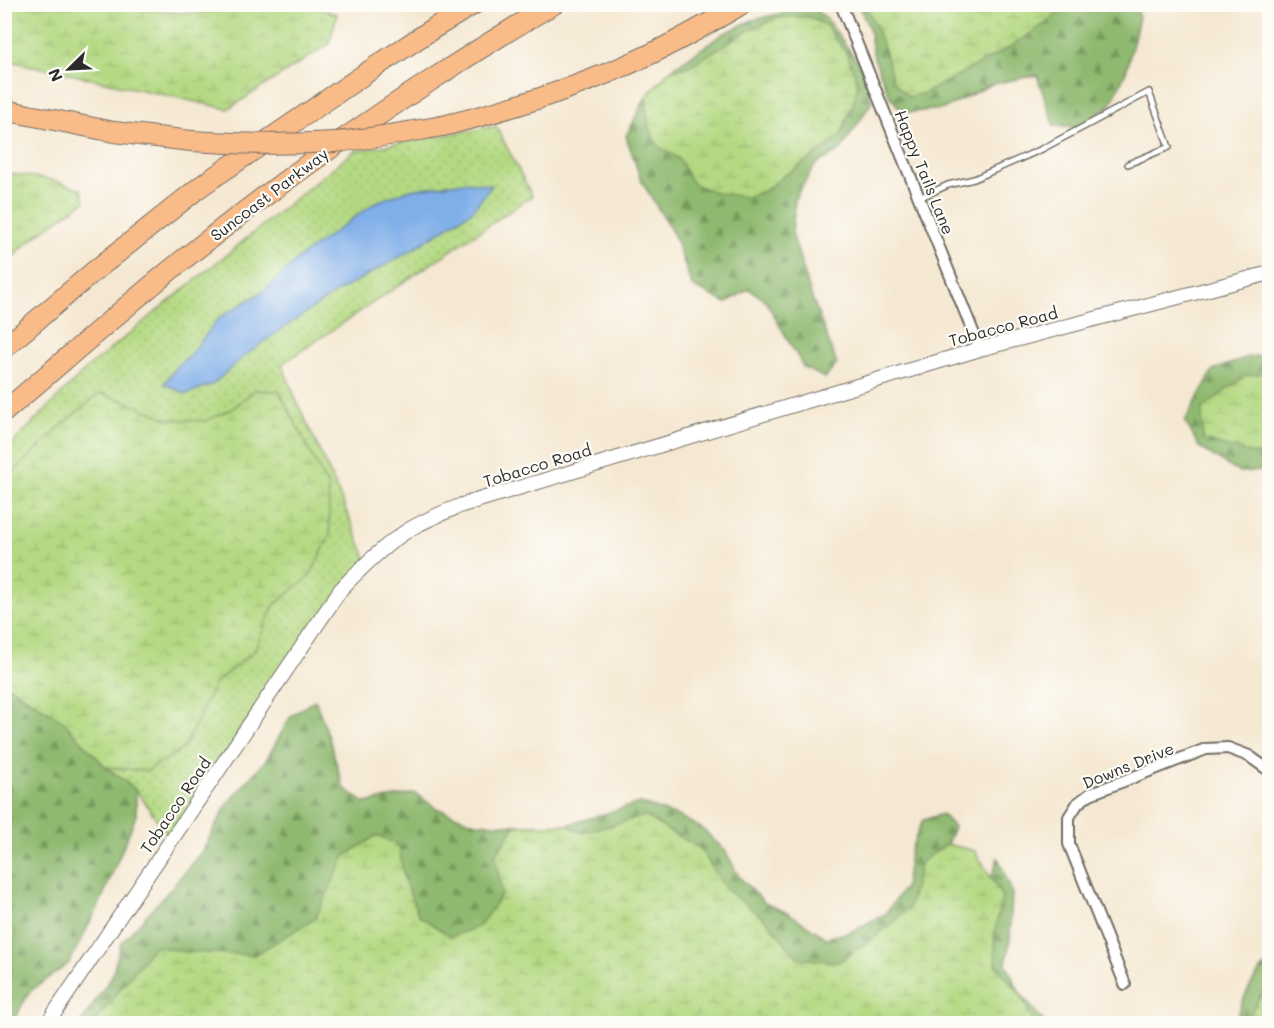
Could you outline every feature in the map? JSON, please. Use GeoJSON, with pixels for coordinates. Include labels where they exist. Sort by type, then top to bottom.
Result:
{"type":"FeatureCollection","features":[{"type":"Feature","properties":{"kind":"highway"},"geometry":{"type":"LineString","coordinates":[[4,348],[92,273],[201,186],[372,69],[474,4]]}},
{"type":"Feature","properties":{"kind":"highway","name":"Suncoast Parkway"},"geometry":{"type":"LineString","coordinates":[[4,412],[185,258],[267,193],[394,104],[554,4]]}},
{"type":"Feature","properties":{"kind":"highway"},"geometry":{"type":"LineString","coordinates":[[4,110],[114,132],[191,141],[268,144],[334,142],[390,135],[443,126],[526,104],[591,80],[670,45],[742,4]]}},
{"type":"Feature","properties":{"kind":"highway"},"geometry":{"type":"LineString","coordinates":[[4,422],[59,364]]}},
{"type":"Feature","properties":{"kind":"street","name":"Happy Tails Lane"},"geometry":{"type":"LineString","coordinates":[[843,7],[980,349]]}},
{"type":"Feature","properties":{"kind":"street","name":"Tobacco Road"},"geometry":{"type":"LineString","coordinates":[[47,1023],[341,590],[370,560],[407,531],[462,505],[980,349],[1269,273]]}},
{"type":"Feature","properties":{"kind":"street","name":"Downs Drive"},"geometry":{"type":"LineString","coordinates":[[1125,984],[1069,844],[1069,817],[1078,803],[1090,794],[1206,749],[1228,748],[1249,756],[1269,771]]}},
{"type":"Feature","properties":{"kind":"lane"},"geometry":{"type":"LineString","coordinates":[[919,198],[948,185],[974,179],[1042,149],[1149,92],[1169,147],[1128,164]]}},
{"type":"Feature","properties":{"kind":"green space"},"geometry":{"type":"Polygon","coordinates":[[[302,4],[337,14],[329,44],[228,109],[5,60],[5,5],[81,5],[187,13],[302,4]]]}},
{"type":"Feature","properties":{"kind":"green space"},"geometry":{"type":"Polygon","coordinates":[[[1135,4],[1139,17],[1126,72],[1110,106],[1078,127],[1054,126],[1037,75],[992,84],[943,109],[903,113],[889,95],[874,58],[869,28],[858,5],[1135,4]]]}},
{"type":"Feature","properties":{"kind":"green space"},"geometry":{"type":"Polygon","coordinates":[[[801,5],[808,5],[826,18],[862,67],[872,102],[840,151],[816,164],[795,198],[792,233],[811,295],[837,364],[825,378],[804,368],[765,300],[749,289],[726,303],[692,286],[674,235],[641,180],[626,136],[646,97],[669,71],[723,34],[752,20],[778,14],[801,5]]]}},
{"type":"Feature","properties":{"kind":"green space"},"geometry":{"type":"Polygon","coordinates":[[[866,5],[1065,5],[1044,24],[1005,50],[925,93],[908,97],[892,80],[878,32],[866,5]]]}},
{"type":"Feature","properties":{"kind":"green space"},"geometry":{"type":"Polygon","coordinates":[[[807,16],[825,25],[846,52],[858,84],[853,104],[840,136],[764,191],[746,197],[718,193],[693,184],[678,158],[658,146],[648,125],[646,97],[669,71],[688,67],[745,32],[777,18],[807,16]]]}},
{"type":"Feature","properties":{"kind":"green space"},"geometry":{"type":"Polygon","coordinates":[[[496,126],[532,196],[282,364],[371,569],[335,604],[170,838],[136,790],[106,767],[62,720],[5,684],[4,452],[87,368],[354,151],[496,126]]]}},
{"type":"Feature","properties":{"kind":"green space"},"geometry":{"type":"Polygon","coordinates":[[[5,173],[48,179],[81,189],[85,201],[33,239],[5,266],[5,173]]]}},
{"type":"Feature","properties":{"kind":"green space"},"geometry":{"type":"Polygon","coordinates":[[[1269,354],[1269,471],[1238,472],[1199,447],[1185,421],[1213,370],[1249,357],[1269,354]]]}},
{"type":"Feature","properties":{"kind":"green space"},"geometry":{"type":"Polygon","coordinates":[[[1269,372],[1269,458],[1203,440],[1202,409],[1245,376],[1269,372]]]}},
{"type":"Feature","properties":{"kind":"green space"},"geometry":{"type":"Polygon","coordinates":[[[255,390],[279,391],[328,487],[330,535],[310,576],[274,605],[254,651],[215,683],[184,748],[147,771],[106,767],[62,720],[5,684],[5,480],[63,424],[100,393],[167,419],[205,421],[232,409],[255,390]]]}},
{"type":"Feature","properties":{"kind":"green space"},"geometry":{"type":"Polygon","coordinates":[[[4,684],[62,720],[106,767],[136,790],[136,816],[98,908],[68,964],[29,992],[12,1024],[4,1023],[4,684]]]}},
{"type":"Feature","properties":{"kind":"green space"},"geometry":{"type":"Polygon","coordinates":[[[315,700],[328,734],[343,787],[365,803],[415,793],[436,808],[475,823],[567,825],[640,803],[680,817],[703,829],[726,852],[740,878],[765,903],[790,914],[826,938],[850,932],[885,914],[905,887],[910,851],[923,820],[942,814],[954,827],[939,864],[927,1023],[80,1024],[112,976],[121,943],[203,850],[228,803],[266,760],[291,716],[315,700]]]}},
{"type":"Feature","properties":{"kind":"green space"},"geometry":{"type":"Polygon","coordinates":[[[645,816],[699,847],[726,889],[766,920],[798,958],[839,962],[874,938],[909,908],[921,862],[947,844],[975,851],[1002,896],[994,936],[996,966],[1020,993],[1034,1023],[94,1023],[154,946],[188,952],[254,955],[315,919],[345,856],[377,835],[399,846],[404,879],[419,916],[451,937],[480,926],[502,893],[495,855],[516,825],[567,825],[582,833],[645,816]]]}},
{"type":"Feature","properties":{"kind":"green space"},"geometry":{"type":"Polygon","coordinates":[[[998,858],[1012,892],[1010,939],[1006,964],[1020,993],[1045,1023],[958,1024],[985,897],[998,858]]]}},
{"type":"Feature","properties":{"kind":"green space"},"geometry":{"type":"Polygon","coordinates":[[[5,928],[15,931],[11,971],[5,993],[5,928]]]}},
{"type":"Feature","properties":{"kind":"green space"},"geometry":{"type":"Polygon","coordinates":[[[1269,964],[1269,1023],[1234,1024],[1253,982],[1263,968],[1269,964]]]}},
{"type":"Feature","properties":{"kind":"green space"},"geometry":{"type":"Polygon","coordinates":[[[1269,983],[1269,1023],[1252,1023],[1252,1010],[1269,983]]]}},
{"type":"Feature","properties":{"kind":"water"},"geometry":{"type":"Polygon","coordinates":[[[465,182],[492,185],[472,211],[407,253],[337,292],[242,358],[213,384],[186,394],[164,384],[220,317],[264,291],[300,257],[376,202],[409,190],[465,182]]]}}]}
